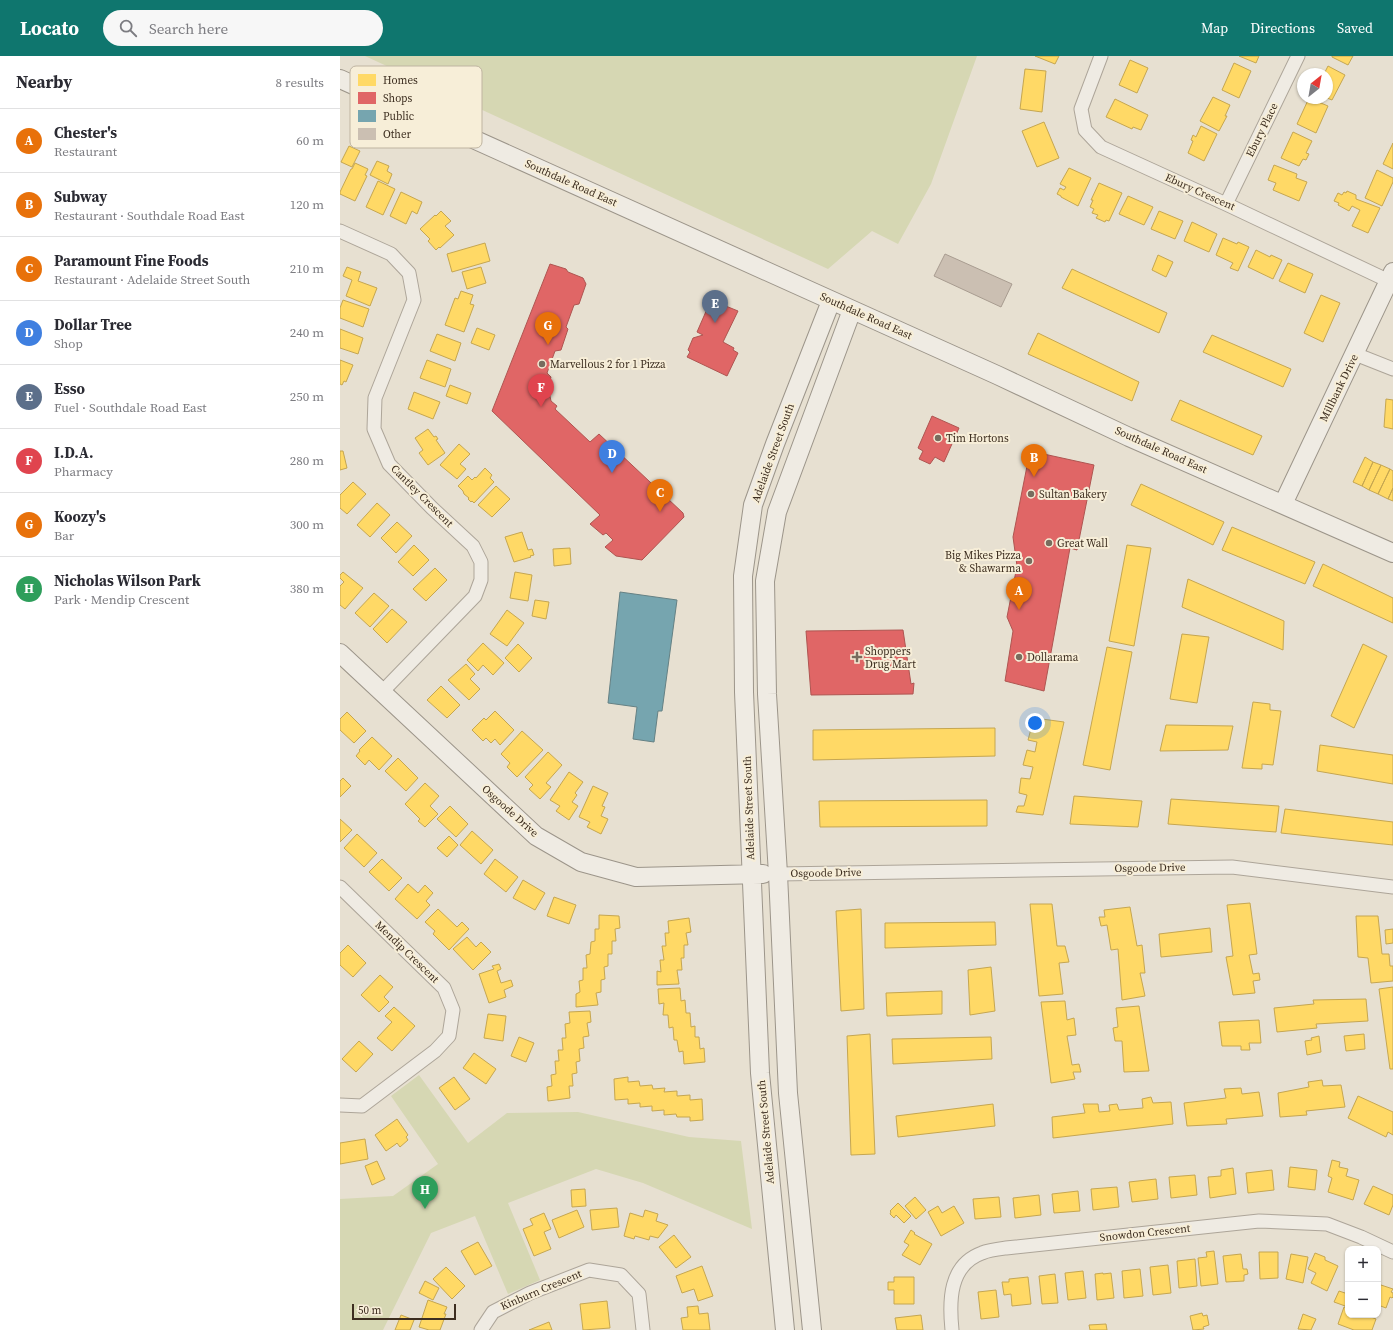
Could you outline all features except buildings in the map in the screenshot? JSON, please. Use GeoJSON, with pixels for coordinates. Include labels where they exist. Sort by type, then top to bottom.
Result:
{"type":"FeatureCollection","features":[{"type":"Feature","properties":{"kind":"street","name":"Ebury Crescent"},"geometry":{"type":"LineString","coordinates":[[1101,56],[1081,108],[1085,130],[1101,147],[1391,277]]}},
{"type":"Feature","properties":{"kind":"street","name":"Ebury Place"},"geometry":{"type":"LineString","coordinates":[[1226,204],[1298,56]]}},
{"type":"Feature","properties":{"kind":"street","name":"Southdale Road East"},"geometry":{"type":"LineString","coordinates":[[340,79],[350,84]]}},
{"type":"Feature","properties":{"kind":"street","name":"Southdale Road East"},"geometry":{"type":"LineString","coordinates":[[482,143],[1004,378],[1129,436],[1393,553]]}},
{"type":"Feature","properties":{"kind":"street","name":"Cantley Crescent"},"geometry":{"type":"LineString","coordinates":[[340,231],[391,254],[409,273],[414,300],[376,398],[374,429],[389,464],[432,508],[473,546],[481,562],[481,580],[475,596],[382,692]]}},
{"type":"Feature","properties":{"kind":"street","name":"Millbank Drive"},"geometry":{"type":"LineString","coordinates":[[1283,504],[1391,277]]}},
{"type":"Feature","properties":{"kind":"street","name":"Adelaide Street South"},"geometry":{"type":"LineString","coordinates":[[785,1330],[760,1073],[744,692],[743,576],[753,505],[775,444],[832,301]]}},
{"type":"Feature","properties":{"kind":"street"},"geometry":{"type":"LineString","coordinates":[[812,1330],[788,1093],[778,874],[767,694],[765,581],[777,512],[852,310]]}},
{"type":"Feature","properties":{"kind":"street"},"geometry":{"type":"LineString","coordinates":[[1355,354],[1393,369]]}},
{"type":"Feature","properties":{"kind":"street","name":"Osgoode Drive"},"geometry":{"type":"LineString","coordinates":[[340,653],[536,836],[581,862],[636,877],[1232,867],[1393,887]]}},
{"type":"Feature","properties":{"kind":"street","name":"Mendip Crescent"},"geometry":{"type":"LineString","coordinates":[[340,888],[444,988],[453,1010],[450,1036],[435,1051],[362,1106],[340,1105]]}},
{"type":"Feature","properties":{"kind":"street","name":"Snowdon Crescent"},"geometry":{"type":"LineString","coordinates":[[952,1330],[950,1309],[953,1283],[962,1265],[981,1253],[1006,1248],[1259,1221],[1327,1224],[1362,1237],[1393,1252]]}},
{"type":"Feature","properties":{"kind":"street","name":"Kinburn Crescent"},"geometry":{"type":"LineString","coordinates":[[481,1330],[493,1312],[530,1293],[589,1270],[621,1275],[639,1294],[643,1330]]}},
{"type":"Feature","properties":{"kind":"green space"},"geometry":{"type":"Polygon","coordinates":[[[365,56],[977,56],[931,184],[898,244],[872,231],[828,269],[482,110],[482,66],[387,66],[365,56]]]}},
{"type":"Feature","properties":{"kind":"green space"},"geometry":{"type":"Polygon","coordinates":[[[419,1075],[468,1143],[507,1113],[578,1112],[689,1137],[741,1141],[752,1229],[643,1183],[596,1169],[508,1203],[540,1280],[508,1294],[475,1216],[431,1233],[383,1330],[340,1330],[340,1199],[393,1196],[438,1164],[391,1096],[419,1075]]]}},
{"type":"Feature","properties":{"kind":"place","name":"Esso"},"geometry":{"type":"Point","coordinates":[715,323]}},
{"type":"Feature","properties":{"kind":"place","name":"Koozy's"},"geometry":{"type":"Point","coordinates":[548,345]}},
{"type":"Feature","properties":{"kind":"place","name":"Marvellous 2 for 1 Pizza"},"geometry":{"type":"Point","coordinates":[542,364]}},
{"type":"Feature","properties":{"kind":"place","name":"I.D.A."},"geometry":{"type":"Point","coordinates":[541,407]}},
{"type":"Feature","properties":{"kind":"place","name":"Tim Hortons"},"geometry":{"type":"Point","coordinates":[938,438]}},
{"type":"Feature","properties":{"kind":"place","name":"Dollar Tree"},"geometry":{"type":"Point","coordinates":[612,473]}},
{"type":"Feature","properties":{"kind":"place","name":"Subway"},"geometry":{"type":"Point","coordinates":[1034,477]}},
{"type":"Feature","properties":{"kind":"place","name":"Sultan Bakery"},"geometry":{"type":"Point","coordinates":[1031,494]}},
{"type":"Feature","properties":{"kind":"place","name":"Paramount Fine Foods"},"geometry":{"type":"Point","coordinates":[660,512]}},
{"type":"Feature","properties":{"kind":"place","name":"Great Wall"},"geometry":{"type":"Point","coordinates":[1049,543]}},
{"type":"Feature","properties":{"kind":"place","name":"Big Mikes Pizza & Shawarma"},"geometry":{"type":"Point","coordinates":[1029,561]}},
{"type":"Feature","properties":{"kind":"place","name":"Chester's"},"geometry":{"type":"Point","coordinates":[1019,610]}},
{"type":"Feature","properties":{"kind":"place","name":"Shoppers Drug Mart"},"geometry":{"type":"Point","coordinates":[857,657]}},
{"type":"Feature","properties":{"kind":"place","name":"Dollarama"},"geometry":{"type":"Point","coordinates":[1019,657]}},
{"type":"Feature","properties":{"kind":"place","name":"Nicholas Wilson Park"},"geometry":{"type":"Point","coordinates":[425,1209]}}]}
